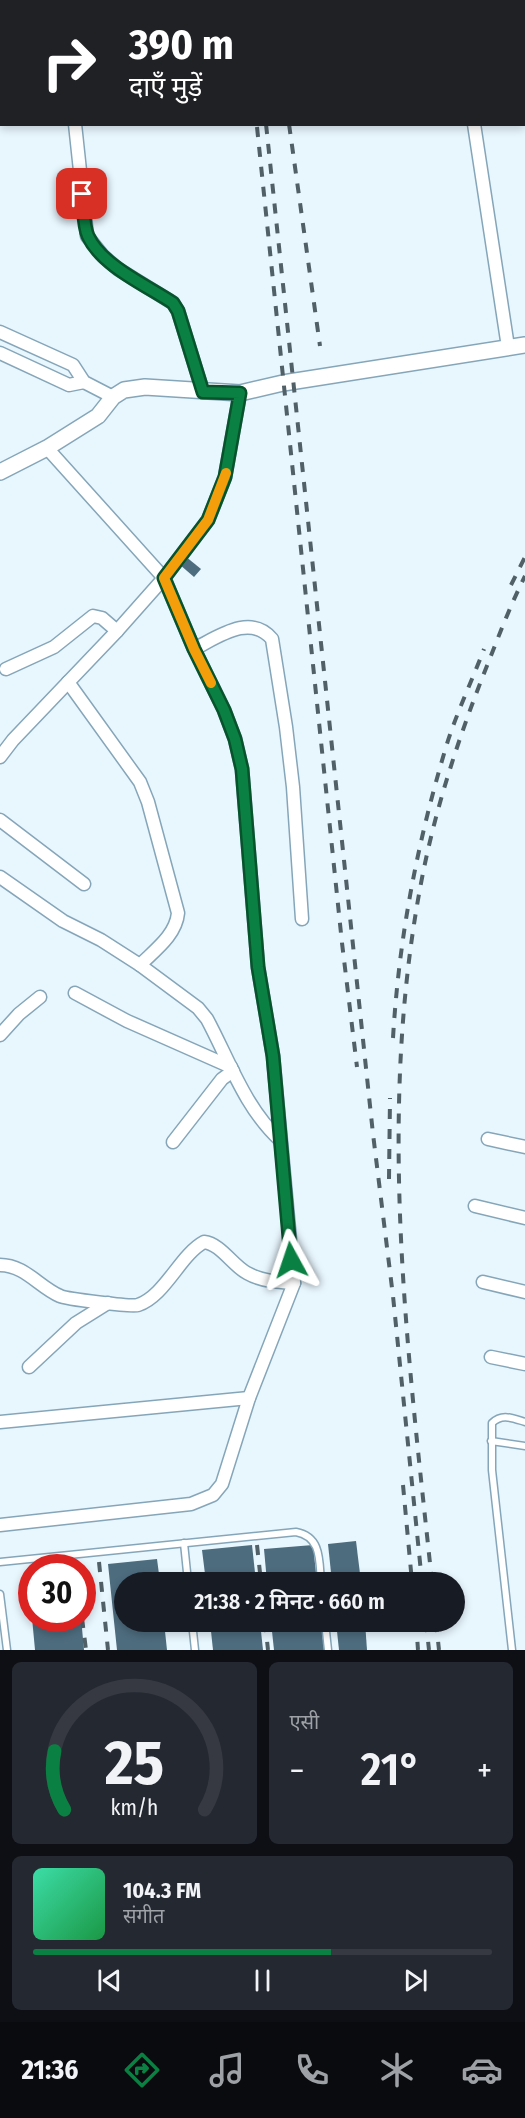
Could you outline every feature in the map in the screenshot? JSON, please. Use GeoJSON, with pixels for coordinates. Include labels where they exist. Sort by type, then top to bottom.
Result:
{"type":"FeatureCollection","features":[{"type":"Feature","properties":{"kind":"street"},"geometry":{"type":"LineString","coordinates":[[75,126],[87,236],[103,256],[118,269],[173,303],[178,311],[203,392]]}},
{"type":"Feature","properties":{"kind":"street"},"geometry":{"type":"LineString","coordinates":[[474,126],[508,347]]}},
{"type":"Feature","properties":{"kind":"street"},"geometry":{"type":"LineString","coordinates":[[0,333],[73,365],[84,382],[113,397]]}},
{"type":"Feature","properties":{"kind":"street"},"geometry":{"type":"LineString","coordinates":[[0,472],[47,448],[98,416],[113,397],[124,390],[146,387],[240,393],[283,383],[525,345]]}},
{"type":"Feature","properties":{"kind":"street"},"geometry":{"type":"LineString","coordinates":[[0,353],[69,385],[84,382]]}},
{"type":"Feature","properties":{"kind":"street"},"geometry":{"type":"LineString","coordinates":[[0,757],[13,740],[164,578],[208,520],[225,477],[240,393]]}},
{"type":"Feature","properties":{"kind":"street"},"geometry":{"type":"LineString","coordinates":[[0,1525],[191,1504],[213,1495],[222,1484],[249,1398],[294,1283],[273,1056],[258,967],[242,769],[235,739],[164,578],[47,448]]}},
{"type":"Feature","properties":{"kind":"street"},"geometry":{"type":"LineString","coordinates":[[6,669],[54,647],[93,616],[102,618],[117,631]]}},
{"type":"Feature","properties":{"kind":"street"},"geometry":{"type":"LineString","coordinates":[[194,649],[236,629],[251,626],[267,632],[273,639],[293,787],[303,919]]}},
{"type":"Feature","properties":{"kind":"street"},"geometry":{"type":"LineString","coordinates":[[68,682],[140,782],[148,802],[178,913],[177,921],[167,939],[140,965]]}},
{"type":"Feature","properties":{"kind":"street"},"geometry":{"type":"LineString","coordinates":[[0,820],[84,885]]}},
{"type":"Feature","properties":{"kind":"street"},"geometry":{"type":"LineString","coordinates":[[0,877],[63,921],[101,940],[140,965],[198,1008],[207,1019],[260,1118],[280,1140]]}},
{"type":"Feature","properties":{"kind":"street"},"geometry":{"type":"LineString","coordinates":[[75,993],[127,1021],[232,1069]]}},
{"type":"Feature","properties":{"kind":"street"},"geometry":{"type":"LineString","coordinates":[[0,1035],[40,996]]}},
{"type":"Feature","properties":{"kind":"street"},"geometry":{"type":"LineString","coordinates":[[173,1142],[232,1069]]}},
{"type":"Feature","properties":{"kind":"street"},"geometry":{"type":"LineString","coordinates":[[488,1139],[525,1147]]}},
{"type":"Feature","properties":{"kind":"street"},"geometry":{"type":"LineString","coordinates":[[475,1206],[525,1218]]}},
{"type":"Feature","properties":{"kind":"street"},"geometry":{"type":"LineString","coordinates":[[0,1265],[19,1269],[59,1296],[68,1299],[137,1306],[145,1302],[204,1242],[216,1246],[249,1274],[266,1280],[294,1283]]}},
{"type":"Feature","properties":{"kind":"street"},"geometry":{"type":"LineString","coordinates":[[483,1282],[525,1292]]}},
{"type":"Feature","properties":{"kind":"street"},"geometry":{"type":"LineString","coordinates":[[29,1367],[76,1323],[108,1303]]}},
{"type":"Feature","properties":{"kind":"street"},"geometry":{"type":"LineString","coordinates":[[491,1357],[525,1364]]}},
{"type":"Feature","properties":{"kind":"street"},"geometry":{"type":"LineString","coordinates":[[0,1422],[249,1398]]}},
{"type":"Feature","properties":{"kind":"lane"},"geometry":{"type":"LineString","coordinates":[[512,1650],[492,1470],[492,1423],[498,1417],[503,1416],[525,1422]]}},
{"type":"Feature","properties":{"kind":"lane"},"geometry":{"type":"LineString","coordinates":[[491,1441],[525,1446]]}},
{"type":"Feature","properties":{"kind":"lane"},"geometry":{"type":"LineString","coordinates":[[0,1562],[296,1532],[306,1534],[314,1540],[320,1572]]}},
{"type":"Feature","properties":{"kind":"lane"},"geometry":{"type":"LineString","coordinates":[[184,1543],[187,1572]]}},
{"type":"Feature","properties":{"kind":"lane"},"geometry":{"type":"LineString","coordinates":[[0,1594],[7,1650]]}},
{"type":"Feature","properties":{"kind":"lane"},"geometry":{"type":"LineString","coordinates":[[193,1632],[195,1650]]}},
{"type":"Feature","properties":{"kind":"lane"},"geometry":{"type":"LineString","coordinates":[[326,1632],[328,1650]]}},
{"type":"Feature","properties":{"kind":"building"},"geometry":{"type":"Polygon","coordinates":[[[185,556],[201,569],[194,577],[179,564],[185,556]]]}},
{"type":"Feature","properties":{"kind":"building"},"geometry":{"type":"Polygon","coordinates":[[[356,1541],[360,1572],[331,1572],[328,1544],[356,1541]]]}},
{"type":"Feature","properties":{"kind":"building"},"geometry":{"type":"Polygon","coordinates":[[[252,1545],[255,1572],[205,1572],[202,1550],[252,1545]]]}},
{"type":"Feature","properties":{"kind":"building"},"geometry":{"type":"Polygon","coordinates":[[[313,1545],[316,1572],[266,1572],[264,1549],[313,1545]]]}},
{"type":"Feature","properties":{"kind":"building"},"geometry":{"type":"Polygon","coordinates":[[[157,1559],[159,1572],[114,1572],[114,1621],[108,1564],[157,1559]]]}},
{"type":"Feature","properties":{"kind":"building"},"geometry":{"type":"Polygon","coordinates":[[[33,1632],[82,1632],[84,1650],[35,1650],[33,1632]]]}},
{"type":"Feature","properties":{"kind":"building"},"geometry":{"type":"Polygon","coordinates":[[[115,1632],[165,1632],[167,1650],[117,1650],[115,1632]]]}},
{"type":"Feature","properties":{"kind":"building"},"geometry":{"type":"Polygon","coordinates":[[[211,1632],[261,1632],[263,1650],[213,1650],[211,1632]]]}},
{"type":"Feature","properties":{"kind":"building"},"geometry":{"type":"Polygon","coordinates":[[[272,1632],[322,1632],[324,1650],[274,1650],[272,1632]]]}},
{"type":"Feature","properties":{"kind":"building"},"geometry":{"type":"Polygon","coordinates":[[[337,1632],[366,1632],[367,1650],[339,1650],[337,1632]]]}},
{"type":"Feature","properties":{"kind":"railway"},"geometry":{"type":"LineString","coordinates":[[266,126],[421,1572]]}},
{"type":"Feature","properties":{"kind":"railway"},"geometry":{"type":"LineString","coordinates":[[289,126],[320,346]]}},
{"type":"Feature","properties":{"kind":"railway"},"geometry":{"type":"LineString","coordinates":[[257,127],[357,1067]]}},
{"type":"Feature","properties":{"kind":"railway"},"geometry":{"type":"LineString","coordinates":[[511,585],[525,557]]}},
{"type":"Feature","properties":{"kind":"railway"},"geometry":{"type":"LineString","coordinates":[[431,1572],[413,1405],[400,1228],[401,1050],[409,962],[423,873],[448,776],[481,681],[525,576]]}},
{"type":"Feature","properties":{"kind":"railway"},"geometry":{"type":"LineString","coordinates":[[393,1038],[405,927],[426,819],[450,735],[484,649]]}},
{"type":"Feature","properties":{"kind":"railway"},"geometry":{"type":"LineString","coordinates":[[389,1179],[390,1098]]}},
{"type":"Feature","properties":{"kind":"railway"},"geometry":{"type":"LineString","coordinates":[[403,1485],[411,1572]]}},
{"type":"Feature","properties":{"kind":"railway"},"geometry":{"type":"LineString","coordinates":[[257,1545],[260,1572]]}},
{"type":"Feature","properties":{"kind":"railway"},"geometry":{"type":"LineString","coordinates":[[99,1562],[108,1650]]}},
{"type":"Feature","properties":{"kind":"railway"},"geometry":{"type":"LineString","coordinates":[[84,1632],[86,1650]]}},
{"type":"Feature","properties":{"kind":"railway"},"geometry":{"type":"LineString","coordinates":[[266,1632],[268,1650]]}},
{"type":"Feature","properties":{"kind":"railway"},"geometry":{"type":"LineString","coordinates":[[417,1632],[418,1650]]}},
{"type":"Feature","properties":{"kind":"railway"},"geometry":{"type":"LineString","coordinates":[[427,1632],[429,1650]]}},
{"type":"Feature","properties":{"kind":"railway"},"geometry":{"type":"LineString","coordinates":[[437,1632],[439,1650]]}},
{"type":"Feature","properties":{"kind":"slow traffic"},"geometry":{"type":"LineString","coordinates":[[211,683],[164,578],[208,520],[226,473]]}},
{"type":"Feature","properties":{"kind":"route"},"geometry":{"type":"LineString","coordinates":[[82,194],[87,236],[103,256],[118,269],[173,303],[178,311],[203,392],[240,393],[225,477],[208,520],[164,578],[194,649],[224,710],[235,739],[242,769],[258,967],[273,1056],[291,1260]]}}]}
